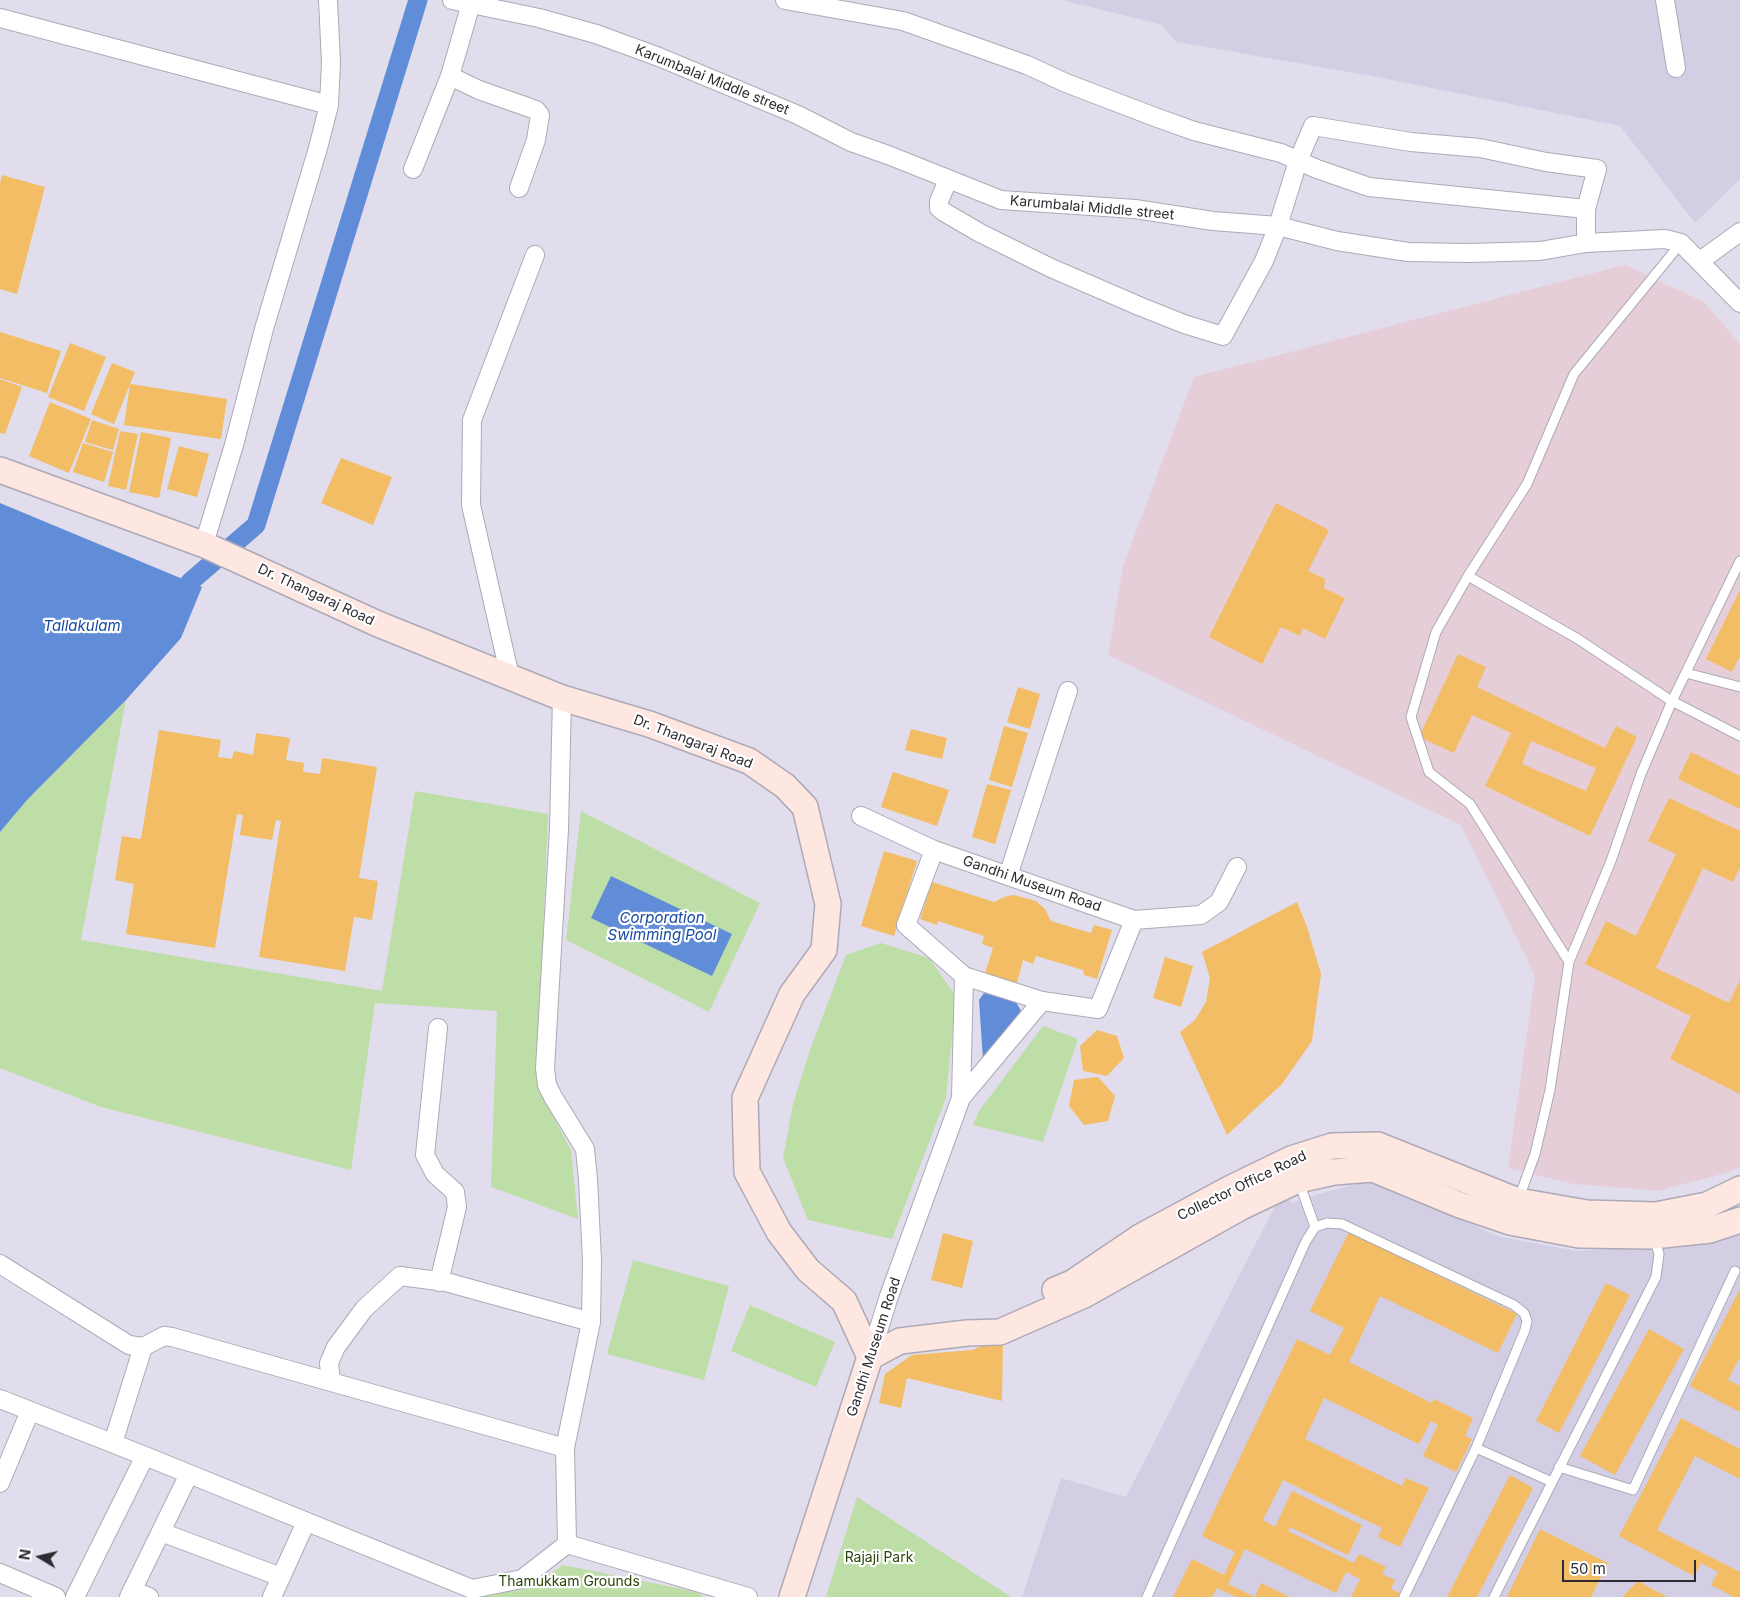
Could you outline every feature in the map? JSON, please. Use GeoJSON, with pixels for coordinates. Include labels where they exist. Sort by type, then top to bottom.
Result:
{"type":"FeatureCollection","features":[{"type":"Feature","properties":{"kind":"street"},"geometry":{"type":"LineString","coordinates":[[205,544],[234,445],[264,329],[318,148],[328,105],[331,62],[328,0]]}},
{"type":"Feature","properties":{"kind":"street","name":"Karumbalai Middle street"},"geometry":{"type":"LineString","coordinates":[[452,0],[539,18],[596,34],[659,57],[798,115],[851,142],[1001,200],[1135,210],[1213,221],[1278,226],[1337,242],[1408,252],[1540,251],[1586,243],[1665,239],[1681,243]]}},
{"type":"Feature","properties":{"kind":"street"},"geometry":{"type":"LineString","coordinates":[[785,0],[903,21],[1027,65],[1066,83],[1194,131],[1281,153],[1317,169],[1369,187],[1586,209]]}},
{"type":"Feature","properties":{"kind":"street"},"geometry":{"type":"LineString","coordinates":[[1665,0],[1676,68]]}},
{"type":"Feature","properties":{"kind":"street"},"geometry":{"type":"LineString","coordinates":[[413,169],[450,76],[472,3]]}},
{"type":"Feature","properties":{"kind":"street"},"geometry":{"type":"LineString","coordinates":[[0,18],[328,105]]}},
{"type":"Feature","properties":{"kind":"street"},"geometry":{"type":"LineString","coordinates":[[450,76],[480,90],[536,110],[540,116],[536,140],[519,188]]}},
{"type":"Feature","properties":{"kind":"street"},"geometry":{"type":"LineString","coordinates":[[948,180],[939,201],[939,208],[973,228],[1051,268],[1184,324],[1223,336],[1264,261],[1278,226],[1298,161],[1313,126],[1411,142],[1480,148],[1546,162],[1597,169],[1586,209],[1586,243]]}},
{"type":"Feature","properties":{"kind":"street"},"geometry":{"type":"LineString","coordinates":[[1700,260],[1740,232]]}},
{"type":"Feature","properties":{"kind":"street"},"geometry":{"type":"LineString","coordinates":[[1681,243],[1700,260],[1740,303]]}},
{"type":"Feature","properties":{"kind":"street"},"geometry":{"type":"LineString","coordinates":[[510,677],[471,505],[472,420],[535,255]]}},
{"type":"Feature","properties":{"kind":"street","name":"Dr. Thangaraj Road"},"geometry":{"type":"LineString","coordinates":[[0,470],[205,544],[378,624],[562,698],[649,724],[749,761],[785,786],[805,807],[828,904],[824,950],[792,994],[745,1098],[747,1172],[779,1232],[808,1270],[844,1301],[870,1357]]}},
{"type":"Feature","properties":{"kind":"street"},"geometry":{"type":"LineString","coordinates":[[1008,876],[1068,691]]}},
{"type":"Feature","properties":{"kind":"street"},"geometry":{"type":"LineString","coordinates":[[562,698],[560,828],[545,1068],[547,1085],[585,1149],[592,1261],[591,1322],[565,1448],[567,1544]]}},
{"type":"Feature","properties":{"kind":"street","name":"Gandhi Museum Road"},"geometry":{"type":"LineString","coordinates":[[861,816],[934,850],[1134,920]]}},
{"type":"Feature","properties":{"kind":"street"},"geometry":{"type":"LineString","coordinates":[[934,850],[906,924],[964,976],[1042,1001],[1098,1009],[1134,920],[1201,915],[1219,902],[1237,867]]}},
{"type":"Feature","properties":{"kind":"street","name":"Gandhi Museum Road"},"geometry":{"type":"LineString","coordinates":[[792,1597],[889,1296],[960,1098],[964,976]]}},
{"type":"Feature","properties":{"kind":"street","name":"Gandhi Museum Road"},"geometry":{"type":"LineString","coordinates":[[960,1098],[1042,1001]]}},
{"type":"Feature","properties":{"kind":"street"},"geometry":{"type":"LineString","coordinates":[[438,1028],[425,1155],[435,1174],[455,1192],[457,1207],[439,1282]]}},
{"type":"Feature","properties":{"kind":"street","name":"Collector Office Road"},"geometry":{"type":"LineString","coordinates":[[870,1357],[900,1341],[967,1333],[1003,1313],[1072,1283],[1140,1237],[1230,1188],[1295,1170],[1332,1146],[1378,1145],[1514,1212],[1580,1235],[1653,1236],[1710,1230],[1740,1220]]}},
{"type":"Feature","properties":{"kind":"street","name":"Collector Office Road"},"geometry":{"type":"LineString","coordinates":[[1514,1212],[1656,1215],[1707,1205],[1740,1189]]}},
{"type":"Feature","properties":{"kind":"street"},"geometry":{"type":"LineString","coordinates":[[0,1264],[129,1345],[143,1347],[164,1336],[172,1337],[565,1448]]}},
{"type":"Feature","properties":{"kind":"street"},"geometry":{"type":"LineString","coordinates":[[330,1381],[329,1363],[336,1347],[364,1310],[400,1276],[439,1282],[591,1322]]}},
{"type":"Feature","properties":{"kind":"street"},"geometry":{"type":"LineString","coordinates":[[113,1443],[143,1347]]}},
{"type":"Feature","properties":{"kind":"street"},"geometry":{"type":"LineString","coordinates":[[0,1399],[190,1474],[471,1593],[522,1579],[567,1544]]}},
{"type":"Feature","properties":{"kind":"street"},"geometry":{"type":"LineString","coordinates":[[0,1483],[30,1410]]}},
{"type":"Feature","properties":{"kind":"street"},"geometry":{"type":"LineString","coordinates":[[75,1597],[145,1456]]}},
{"type":"Feature","properties":{"kind":"street"},"geometry":{"type":"LineString","coordinates":[[149,1597],[131,1594],[190,1474]]}},
{"type":"Feature","properties":{"kind":"street"},"geometry":{"type":"LineString","coordinates":[[272,1597],[306,1522]]}},
{"type":"Feature","properties":{"kind":"street"},"geometry":{"type":"LineString","coordinates":[[161,1532],[281,1577]]}},
{"type":"Feature","properties":{"kind":"street"},"geometry":{"type":"LineString","coordinates":[[567,1544],[748,1597]]}},
{"type":"Feature","properties":{"kind":"street"},"geometry":{"type":"LineString","coordinates":[[0,1573],[56,1597]]}},
{"type":"Feature","properties":{"kind":"lane"},"geometry":{"type":"LineString","coordinates":[[1569,962],[1470,804],[1429,772],[1411,717],[1436,632],[1468,576],[1527,484],[1574,374],[1681,243]]}},
{"type":"Feature","properties":{"kind":"lane"},"geometry":{"type":"LineString","coordinates":[[1514,1212],[1535,1154],[1550,1090],[1569,962],[1611,861],[1641,774],[1672,701],[1740,561]]}},
{"type":"Feature","properties":{"kind":"lane"},"geometry":{"type":"LineString","coordinates":[[1468,576],[1578,639],[1672,701],[1740,736]]}},
{"type":"Feature","properties":{"kind":"lane"},"geometry":{"type":"LineString","coordinates":[[1686,673],[1740,686]]}},
{"type":"Feature","properties":{"kind":"lane"},"geometry":{"type":"LineString","coordinates":[[1295,1170],[1315,1227]]}},
{"type":"Feature","properties":{"kind":"lane"},"geometry":{"type":"LineString","coordinates":[[1146,1597],[1306,1241],[1315,1227],[1326,1223],[1342,1224],[1514,1305],[1524,1313],[1526,1321],[1525,1330],[1476,1448],[1404,1597]]}},
{"type":"Feature","properties":{"kind":"lane"},"geometry":{"type":"LineString","coordinates":[[1494,1597],[1656,1277],[1659,1254],[1653,1236]]}},
{"type":"Feature","properties":{"kind":"lane"},"geometry":{"type":"LineString","coordinates":[[1559,1467],[1633,1490],[1735,1271]]}},
{"type":"Feature","properties":{"kind":"lane"},"geometry":{"type":"LineString","coordinates":[[1476,1448],[1552,1482]]}},
{"type":"Feature","properties":{"kind":"shaded area"},"geometry":{"type":"Polygon","coordinates":[[[1061,0],[1740,0],[1740,179],[1695,223],[1620,126],[1367,75],[1176,42],[1160,24],[1061,0]]]}},
{"type":"Feature","properties":{"kind":"shaded area"},"geometry":{"type":"Polygon","coordinates":[[[1625,265],[1704,302],[1740,344],[1740,1167],[1729,1172],[1659,1191],[1574,1184],[1508,1168],[1535,976],[1461,825],[1108,655],[1123,566],[1194,377],[1625,265]]]}},
{"type":"Feature","properties":{"kind":"shaded area"},"geometry":{"type":"Polygon","coordinates":[[[1379,1178],[1496,1236],[1577,1251],[1713,1242],[1740,1231],[1740,1597],[1022,1597],[1061,1478],[1126,1497],[1280,1196],[1293,1203],[1301,1199],[1379,1178]]]}},
{"type":"Feature","properties":{"kind":"green space"},"geometry":{"type":"Polygon","coordinates":[[[126,700],[81,940],[382,991],[415,791],[548,814],[537,1086],[571,1150],[578,1219],[491,1187],[497,1011],[375,1003],[351,1170],[101,1107],[0,1068],[0,832],[27,800],[126,700]]]}},
{"type":"Feature","properties":{"kind":"green space"},"geometry":{"type":"Polygon","coordinates":[[[581,811],[760,903],[709,1012],[566,940],[581,811]]]}},
{"type":"Feature","properties":{"kind":"green space"},"geometry":{"type":"Polygon","coordinates":[[[881,943],[929,958],[956,996],[946,1098],[892,1239],[808,1220],[783,1158],[793,1104],[810,1050],[846,955],[881,943]]]}},
{"type":"Feature","properties":{"kind":"green space"},"geometry":{"type":"Polygon","coordinates":[[[1043,1026],[1078,1039],[1043,1142],[973,1125],[979,1111],[1043,1026]]]}},
{"type":"Feature","properties":{"kind":"green space"},"geometry":{"type":"Polygon","coordinates":[[[633,1260],[729,1286],[704,1380],[607,1354],[633,1260]]]}},
{"type":"Feature","properties":{"kind":"green space"},"geometry":{"type":"Polygon","coordinates":[[[750,1305],[835,1342],[816,1387],[731,1351],[750,1305]]]}},
{"type":"Feature","properties":{"kind":"green space","name":"Rajaji Park"},"geometry":{"type":"Polygon","coordinates":[[[857,1497],[1011,1597],[826,1597],[857,1497]]]}},
{"type":"Feature","properties":{"kind":"green space","name":"Thamukkam Grounds"},"geometry":{"type":"Polygon","coordinates":[[[563,1565],[697,1592],[704,1597],[481,1597],[529,1588],[563,1565]]]}},
{"type":"Feature","properties":{"kind":"water","name":"Tallakulam"},"geometry":{"type":"Polygon","coordinates":[[[0,503],[202,587],[181,638],[126,700],[27,800],[0,832],[0,503]]]}},
{"type":"Feature","properties":{"kind":"water","name":"Corporation Swimming Pool"},"geometry":{"type":"Polygon","coordinates":[[[611,876],[732,934],[712,976],[591,918],[611,876]]]}},
{"type":"Feature","properties":{"kind":"water"},"geometry":{"type":"Polygon","coordinates":[[[984,993],[1016,1002],[1021,1011],[983,1060],[979,1000],[984,993]]]}},
{"type":"Feature","properties":{"kind":"building"},"geometry":{"type":"Polygon","coordinates":[[[2,175],[45,187],[17,294],[0,289],[0,183],[2,175]]]}},
{"type":"Feature","properties":{"kind":"building"},"geometry":{"type":"Polygon","coordinates":[[[0,332],[61,351],[47,393],[0,378],[0,332]]]}},
{"type":"Feature","properties":{"kind":"building"},"geometry":{"type":"Polygon","coordinates":[[[70,343],[106,357],[84,411],[48,397],[70,343]]]}},
{"type":"Feature","properties":{"kind":"building"},"geometry":{"type":"Polygon","coordinates":[[[112,363],[135,372],[114,424],[91,414],[112,363]]]}},
{"type":"Feature","properties":{"kind":"building"},"geometry":{"type":"Polygon","coordinates":[[[0,379],[22,387],[5,434],[0,433],[0,379]]]}},
{"type":"Feature","properties":{"kind":"building"},"geometry":{"type":"Polygon","coordinates":[[[130,384],[227,399],[221,439],[124,425],[130,384]]]}},
{"type":"Feature","properties":{"kind":"building"},"geometry":{"type":"Polygon","coordinates":[[[50,402],[91,419],[69,473],[29,456],[50,402]]]}},
{"type":"Feature","properties":{"kind":"building"},"geometry":{"type":"Polygon","coordinates":[[[92,420],[119,429],[113,450],[85,442],[92,420]]]}},
{"type":"Feature","properties":{"kind":"building"},"geometry":{"type":"Polygon","coordinates":[[[120,431],[138,434],[126,490],[108,486],[120,431]]]}},
{"type":"Feature","properties":{"kind":"building"},"geometry":{"type":"Polygon","coordinates":[[[141,432],[171,438],[159,498],[129,492],[141,432]]]}},
{"type":"Feature","properties":{"kind":"building"},"geometry":{"type":"Polygon","coordinates":[[[83,443],[113,452],[104,482],[73,472],[83,443]]]}},
{"type":"Feature","properties":{"kind":"building"},"geometry":{"type":"Polygon","coordinates":[[[179,446],[209,454],[197,497],[167,489],[179,446]]]}},
{"type":"Feature","properties":{"kind":"building"},"geometry":{"type":"Polygon","coordinates":[[[341,458],[392,477],[373,525],[321,503],[341,458]]]}},
{"type":"Feature","properties":{"kind":"building"},"geometry":{"type":"Polygon","coordinates":[[[1276,503],[1329,530],[1308,571],[1325,579],[1324,588],[1345,598],[1325,639],[1303,628],[1300,636],[1281,627],[1262,664],[1209,637],[1276,503]]]}},
{"type":"Feature","properties":{"kind":"building"},"geometry":{"type":"Polygon","coordinates":[[[1740,590],[1740,656],[1732,672],[1706,659],[1740,590]]]}},
{"type":"Feature","properties":{"kind":"building"},"geometry":{"type":"Polygon","coordinates":[[[1458,654],[1486,667],[1477,687],[1605,748],[1616,726],[1637,737],[1590,836],[1485,786],[1511,733],[1472,715],[1454,753],[1419,737],[1458,654]],[[1531,741],[1522,764],[1586,791],[1596,768],[1531,741]]]}},
{"type":"Feature","properties":{"kind":"building"},"geometry":{"type":"Polygon","coordinates":[[[1018,687],[1040,694],[1030,729],[1007,722],[1018,687]]]}},
{"type":"Feature","properties":{"kind":"building"},"geometry":{"type":"Polygon","coordinates":[[[1004,726],[1028,733],[1012,787],[989,780],[1004,726]]]}},
{"type":"Feature","properties":{"kind":"building"},"geometry":{"type":"Polygon","coordinates":[[[911,729],[947,738],[942,759],[905,750],[911,729]]]}},
{"type":"Feature","properties":{"kind":"building"},"geometry":{"type":"Polygon","coordinates":[[[159,730],[221,740],[218,757],[232,759],[234,751],[253,755],[256,733],[290,738],[286,760],[304,763],[303,772],[320,774],[322,758],[377,767],[359,878],[378,881],[372,920],[354,917],[345,971],[259,957],[281,821],[276,820],[272,840],[240,835],[243,815],[237,814],[215,948],[126,934],[134,884],[115,880],[122,836],[141,839],[159,730]]]}},
{"type":"Feature","properties":{"kind":"building"},"geometry":{"type":"Polygon","coordinates":[[[1691,752],[1740,776],[1740,809],[1678,779],[1691,752]]]}},
{"type":"Feature","properties":{"kind":"building"},"geometry":{"type":"Polygon","coordinates":[[[893,772],[949,790],[937,826],[881,807],[893,772]]]}},
{"type":"Feature","properties":{"kind":"building"},"geometry":{"type":"Polygon","coordinates":[[[987,784],[1011,790],[995,844],[972,837],[987,784]]]}},
{"type":"Feature","properties":{"kind":"building"},"geometry":{"type":"Polygon","coordinates":[[[1669,798],[1740,831],[1740,867],[1733,882],[1703,868],[1656,968],[1729,1003],[1740,980],[1740,1094],[1670,1059],[1691,1016],[1585,964],[1606,921],[1636,936],[1676,854],[1648,841],[1669,798]]]}},
{"type":"Feature","properties":{"kind":"building"},"geometry":{"type":"Polygon","coordinates":[[[884,851],[917,861],[894,936],[861,926],[884,851]]]}},
{"type":"Feature","properties":{"kind":"building"},"geometry":{"type":"Polygon","coordinates":[[[932,882],[994,902],[1014,895],[1036,901],[1045,909],[1051,921],[1091,933],[1094,925],[1112,930],[1097,979],[1084,975],[1083,970],[1036,956],[1033,964],[1023,960],[1017,983],[1012,982],[1007,998],[982,990],[993,948],[982,944],[984,936],[938,921],[937,925],[920,919],[932,882]]]}},
{"type":"Feature","properties":{"kind":"building"},"geometry":{"type":"Polygon","coordinates":[[[1297,902],[1307,927],[1321,974],[1312,1041],[1282,1084],[1227,1135],[1180,1032],[1195,1020],[1206,1002],[1210,978],[1202,952],[1297,902]]]}},
{"type":"Feature","properties":{"kind":"building"},"geometry":{"type":"Polygon","coordinates":[[[1165,957],[1193,966],[1181,1007],[1153,998],[1165,957]]]}},
{"type":"Feature","properties":{"kind":"building"},"geometry":{"type":"Polygon","coordinates":[[[1097,1030],[1117,1036],[1124,1058],[1107,1076],[1083,1071],[1080,1046],[1097,1030]]]}},
{"type":"Feature","properties":{"kind":"building"},"geometry":{"type":"Polygon","coordinates":[[[1098,1077],[1115,1096],[1108,1121],[1084,1125],[1069,1106],[1074,1080],[1098,1077]]]}},
{"type":"Feature","properties":{"kind":"building"},"geometry":{"type":"Polygon","coordinates":[[[1349,1232],[1517,1314],[1498,1353],[1380,1296],[1349,1362],[1432,1403],[1434,1399],[1473,1418],[1465,1436],[1472,1439],[1456,1472],[1423,1456],[1438,1425],[1431,1421],[1419,1444],[1324,1398],[1305,1439],[1402,1486],[1406,1478],[1429,1488],[1400,1547],[1378,1537],[1382,1528],[1283,1480],[1263,1520],[1275,1527],[1292,1491],[1362,1525],[1348,1555],[1290,1527],[1288,1531],[1354,1563],[1359,1554],[1386,1567],[1382,1574],[1395,1580],[1391,1589],[1402,1594],[1400,1597],[1351,1597],[1360,1579],[1346,1572],[1336,1593],[1245,1549],[1228,1584],[1255,1597],[1236,1597],[1217,1588],[1212,1597],[1173,1597],[1192,1559],[1224,1575],[1235,1552],[1202,1536],[1297,1339],[1330,1355],[1344,1328],[1310,1311],[1349,1232]]]}},
{"type":"Feature","properties":{"kind":"building"},"geometry":{"type":"Polygon","coordinates":[[[943,1233],[973,1241],[962,1288],[931,1280],[943,1233]]]}},
{"type":"Feature","properties":{"kind":"building"},"geometry":{"type":"Polygon","coordinates":[[[1606,1283],[1630,1295],[1559,1433],[1536,1421],[1606,1283]]]}},
{"type":"Feature","properties":{"kind":"building"},"geometry":{"type":"Polygon","coordinates":[[[1740,1289],[1740,1357],[1728,1380],[1740,1386],[1740,1412],[1690,1386],[1740,1289]]]}},
{"type":"Feature","properties":{"kind":"building"},"geometry":{"type":"Polygon","coordinates":[[[1649,1329],[1684,1349],[1615,1475],[1580,1456],[1649,1329]]]}},
{"type":"Feature","properties":{"kind":"building"},"geometry":{"type":"Polygon","coordinates":[[[1003,1337],[1002,1401],[907,1378],[901,1408],[879,1403],[885,1374],[912,1355],[972,1350],[1003,1337]]]}},
{"type":"Feature","properties":{"kind":"building"},"geometry":{"type":"Polygon","coordinates":[[[1681,1418],[1740,1449],[1740,1479],[1695,1456],[1657,1530],[1740,1572],[1740,1597],[1734,1597],[1711,1585],[1718,1572],[1701,1563],[1694,1576],[1619,1536],[1681,1418]]]}},
{"type":"Feature","properties":{"kind":"building"},"geometry":{"type":"Polygon","coordinates":[[[1510,1475],[1533,1488],[1477,1597],[1447,1597],[1510,1475]]]}},
{"type":"Feature","properties":{"kind":"building"},"geometry":{"type":"Polygon","coordinates":[[[1540,1529],[1608,1563],[1591,1597],[1507,1597],[1540,1529]]]}},
{"type":"Feature","properties":{"kind":"building"},"geometry":{"type":"Polygon","coordinates":[[[1638,1581],[1667,1597],[1622,1597],[1638,1581]]]}},
{"type":"Feature","properties":{"kind":"building"},"geometry":{"type":"Polygon","coordinates":[[[1261,1583],[1290,1597],[1255,1597],[1261,1583]]]}},
{"type":"Feature","properties":{"kind":"waterway"},"geometry":{"type":"LineString","coordinates":[[176,601],[190,582],[256,525],[418,0]]}}]}
